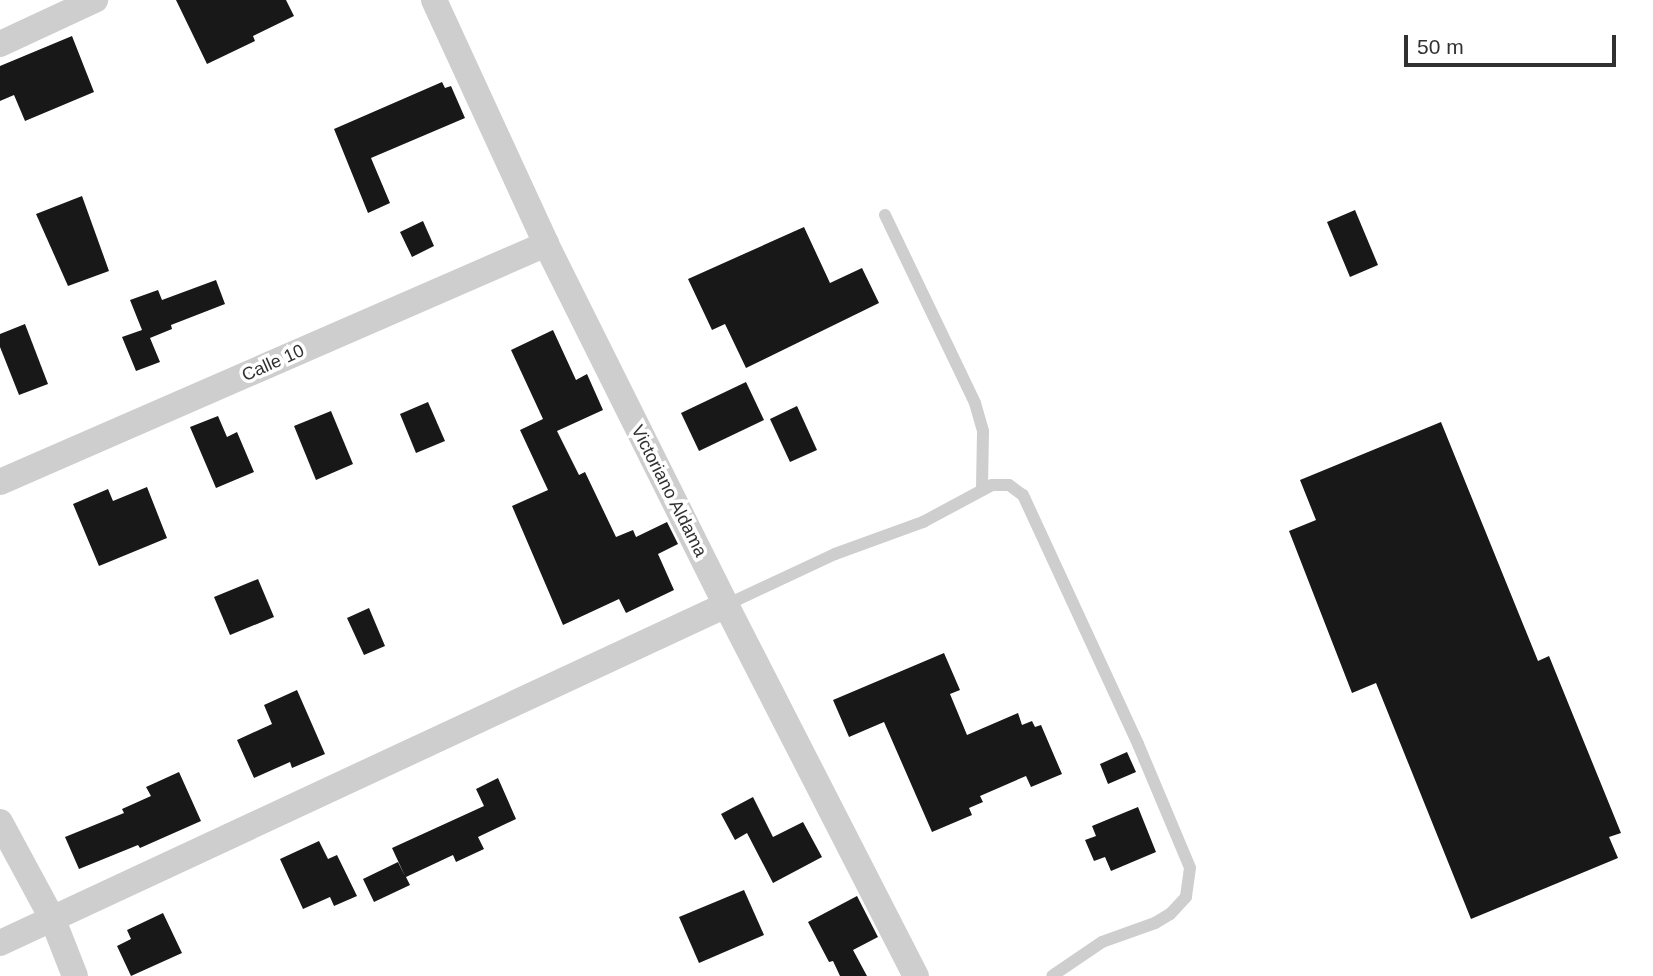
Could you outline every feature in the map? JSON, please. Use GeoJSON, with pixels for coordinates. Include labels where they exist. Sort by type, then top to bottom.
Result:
{"type":"FeatureCollection","features":[{"type":"Feature","properties":{"kind":"street"},"geometry":{"type":"LineString","coordinates":[[0,44],[95,0]]}},
{"type":"Feature","properties":{"kind":"street","name":"Victoriano Aldama"},"geometry":{"type":"LineString","coordinates":[[434,0],[546,244],[726,605],[916,976]]}},
{"type":"Feature","properties":{"kind":"street","name":"Calle 10"},"geometry":{"type":"LineString","coordinates":[[0,482],[546,244]]}},
{"type":"Feature","properties":{"kind":"street"},"geometry":{"type":"LineString","coordinates":[[0,943],[726,605]]}},
{"type":"Feature","properties":{"kind":"street"},"geometry":{"type":"LineString","coordinates":[[0,822],[53,920],[75,976]]}},
{"type":"Feature","properties":{"kind":"lane"},"geometry":{"type":"LineString","coordinates":[[885,215],[978,410],[983,431],[982,490]]}},
{"type":"Feature","properties":{"kind":"lane"},"geometry":{"type":"LineString","coordinates":[[726,605],[835,554],[923,522],[992,485],[1009,485],[1023,495],[1175,827],[1190,868],[1186,897],[1170,914],[1155,923],[1102,942],[1052,976]]}},
{"type":"Feature","properties":{"kind":"building"},"geometry":{"type":"Polygon","coordinates":[[[176,0],[286,0],[294,16],[253,36],[255,41],[207,64],[176,0]]]}},
{"type":"Feature","properties":{"kind":"building"},"geometry":{"type":"Polygon","coordinates":[[[72,36],[94,92],[25,121],[14,95],[0,101],[0,66],[72,36]]]}},
{"type":"Feature","properties":{"kind":"building"},"geometry":{"type":"Polygon","coordinates":[[[442,82],[445,88],[451,86],[465,118],[371,158],[390,203],[368,213],[334,129],[442,82]]]}},
{"type":"Feature","properties":{"kind":"building"},"geometry":{"type":"Polygon","coordinates":[[[82,196],[109,271],[68,286],[36,214],[82,196]]]}},
{"type":"Feature","properties":{"kind":"building"},"geometry":{"type":"Polygon","coordinates":[[[1355,210],[1378,265],[1350,277],[1327,222],[1355,210]]]}},
{"type":"Feature","properties":{"kind":"building"},"geometry":{"type":"Polygon","coordinates":[[[423,221],[434,246],[412,257],[400,232],[423,221]]]}},
{"type":"Feature","properties":{"kind":"building"},"geometry":{"type":"Polygon","coordinates":[[[804,227],[830,283],[862,268],[879,303],[746,368],[725,324],[712,330],[688,279],[804,227]]]}},
{"type":"Feature","properties":{"kind":"building"},"geometry":{"type":"Polygon","coordinates":[[[216,280],[225,304],[171,325],[172,329],[150,338],[160,362],[136,371],[122,337],[142,330],[130,300],[158,290],[162,300],[216,280]]]}},
{"type":"Feature","properties":{"kind":"building"},"geometry":{"type":"Polygon","coordinates":[[[25,324],[48,384],[19,395],[0,347],[0,334],[25,324]]]}},
{"type":"Feature","properties":{"kind":"building"},"geometry":{"type":"Polygon","coordinates":[[[553,330],[576,380],[587,374],[603,410],[557,431],[579,475],[585,472],[616,537],[633,530],[636,537],[667,522],[678,544],[658,554],[674,590],[626,613],[619,599],[563,625],[512,506],[548,490],[520,430],[543,419],[511,350],[553,330]]]}},
{"type":"Feature","properties":{"kind":"building"},"geometry":{"type":"Polygon","coordinates":[[[746,382],[764,420],[699,451],[681,413],[746,382]]]}},
{"type":"Feature","properties":{"kind":"building"},"geometry":{"type":"Polygon","coordinates":[[[428,402],[445,441],[416,453],[400,414],[428,402]]]}},
{"type":"Feature","properties":{"kind":"building"},"geometry":{"type":"Polygon","coordinates":[[[797,406],[817,450],[790,462],[770,419],[797,406]]]}},
{"type":"Feature","properties":{"kind":"building"},"geometry":{"type":"Polygon","coordinates":[[[331,411],[353,464],[316,480],[294,426],[331,411]]]}},
{"type":"Feature","properties":{"kind":"building"},"geometry":{"type":"Polygon","coordinates":[[[218,416],[227,437],[237,432],[254,472],[216,488],[190,427],[218,416]]]}},
{"type":"Feature","properties":{"kind":"building"},"geometry":{"type":"Polygon","coordinates":[[[1441,422],[1538,661],[1549,656],[1621,833],[1609,837],[1618,858],[1471,919],[1376,683],[1352,693],[1289,531],[1316,520],[1300,480],[1441,422]]]}},
{"type":"Feature","properties":{"kind":"building"},"geometry":{"type":"Polygon","coordinates":[[[147,487],[167,538],[99,566],[73,504],[108,489],[113,501],[147,487]]]}},
{"type":"Feature","properties":{"kind":"building"},"geometry":{"type":"Polygon","coordinates":[[[258,579],[274,617],[230,635],[214,597],[258,579]]]}},
{"type":"Feature","properties":{"kind":"building"},"geometry":{"type":"Polygon","coordinates":[[[369,608],[385,646],[364,655],[347,618],[369,608]]]}},
{"type":"Feature","properties":{"kind":"building"},"geometry":{"type":"Polygon","coordinates":[[[944,653],[960,690],[950,694],[967,735],[1018,713],[1022,725],[1032,721],[1035,727],[1041,725],[1062,774],[1031,787],[1026,776],[980,796],[983,802],[969,808],[972,815],[932,832],[884,722],[849,737],[833,700],[944,653]]]}},
{"type":"Feature","properties":{"kind":"building"},"geometry":{"type":"Polygon","coordinates":[[[297,690],[325,754],[292,768],[290,762],[254,778],[237,740],[272,724],[264,705],[297,690]]]}},
{"type":"Feature","properties":{"kind":"building"},"geometry":{"type":"Polygon","coordinates":[[[1127,752],[1136,772],[1108,784],[1100,764],[1127,752]]]}},
{"type":"Feature","properties":{"kind":"building"},"geometry":{"type":"Polygon","coordinates":[[[179,772],[201,821],[140,848],[138,845],[79,869],[65,837],[124,813],[122,809],[151,796],[146,787],[179,772]]]}},
{"type":"Feature","properties":{"kind":"building"},"geometry":{"type":"Polygon","coordinates":[[[498,778],[516,819],[478,837],[484,849],[456,862],[453,855],[406,877],[410,885],[374,902],[363,879],[398,862],[405,876],[392,848],[484,806],[476,789],[498,778]]]}},
{"type":"Feature","properties":{"kind":"building"},"geometry":{"type":"Polygon","coordinates":[[[753,797],[773,837],[803,822],[822,857],[773,883],[747,833],[735,840],[721,814],[753,797]]]}},
{"type":"Feature","properties":{"kind":"building"},"geometry":{"type":"Polygon","coordinates":[[[1138,807],[1156,852],[1111,871],[1105,857],[1094,861],[1085,840],[1096,836],[1092,826],[1138,807]]]}},
{"type":"Feature","properties":{"kind":"building"},"geometry":{"type":"Polygon","coordinates":[[[319,841],[328,859],[337,855],[357,896],[334,906],[330,897],[303,909],[280,859],[319,841]]]}},
{"type":"Feature","properties":{"kind":"building"},"geometry":{"type":"Polygon","coordinates":[[[744,890],[764,935],[699,963],[679,917],[744,890]]]}},
{"type":"Feature","properties":{"kind":"building"},"geometry":{"type":"Polygon","coordinates":[[[857,896],[878,937],[853,950],[867,976],[840,976],[833,961],[829,962],[808,922],[857,896]]]}},
{"type":"Feature","properties":{"kind":"building"},"geometry":{"type":"Polygon","coordinates":[[[163,913],[182,953],[131,976],[117,946],[131,939],[127,930],[163,913]]]}}]}
